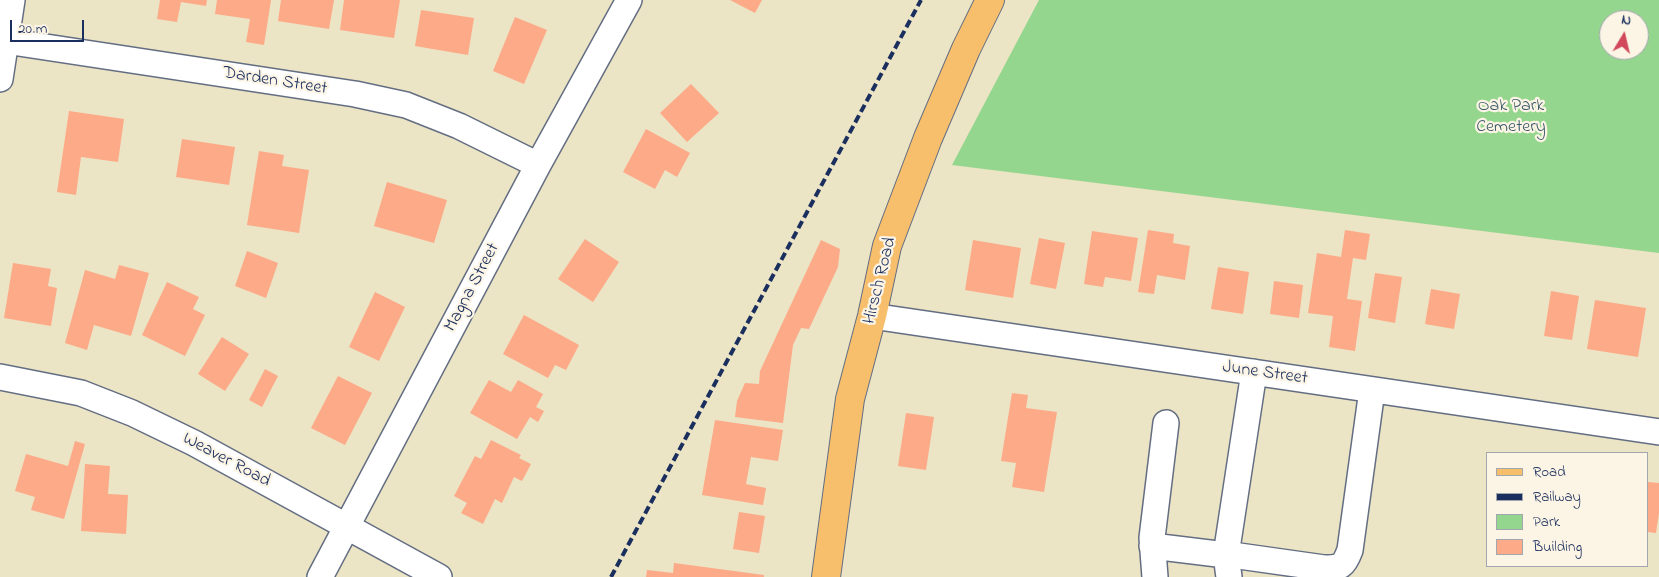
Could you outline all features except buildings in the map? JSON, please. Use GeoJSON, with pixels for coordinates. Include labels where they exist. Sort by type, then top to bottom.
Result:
{"type":"FeatureCollection","features":[{"type":"Feature","properties":{"kind":"main road","name":"Hirsch Road"},"geometry":{"type":"LineString","coordinates":[[826,577],[850,399],[872,316],[887,246],[928,138],[966,49],[990,0]]}},
{"type":"Feature","properties":{"kind":"street"},"geometry":{"type":"LineString","coordinates":[[0,80],[3,40],[12,0]]}},
{"type":"Feature","properties":{"kind":"street","name":"Magna Street"},"geometry":{"type":"LineString","coordinates":[[320,577],[538,165],[629,0]]}},
{"type":"Feature","properties":{"kind":"street","name":"Darden Street"},"geometry":{"type":"LineString","coordinates":[[3,40],[364,96],[406,106],[459,126],[538,165]]}},
{"type":"Feature","properties":{"kind":"street","name":"June Street"},"geometry":{"type":"LineString","coordinates":[[872,316],[1659,432]]}},
{"type":"Feature","properties":{"kind":"street"},"geometry":{"type":"LineString","coordinates":[[1227,566],[1254,372]]}},
{"type":"Feature","properties":{"kind":"street","name":"Weaver Road"},"geometry":{"type":"LineString","coordinates":[[0,377],[81,393],[132,413],[194,443],[439,577]]}},
{"type":"Feature","properties":{"kind":"street"},"geometry":{"type":"LineString","coordinates":[[1227,566],[1238,556],[1324,568],[1338,568],[1346,561],[1350,550],[1372,390]]}},
{"type":"Feature","properties":{"kind":"street"},"geometry":{"type":"LineString","coordinates":[[1155,577],[1152,538],[1166,423]]}},
{"type":"Feature","properties":{"kind":"street"},"geometry":{"type":"LineString","coordinates":[[1152,546],[1227,566]]}},
{"type":"Feature","properties":{"kind":"green space","name":"Oak Park Cemetery"},"geometry":{"type":"Polygon","coordinates":[[[1039,0],[1659,0],[1659,253],[952,165],[1039,0]]]}},
{"type":"Feature","properties":{"kind":"railway"},"geometry":{"type":"LineString","coordinates":[[611,577],[921,0]]}}]}
